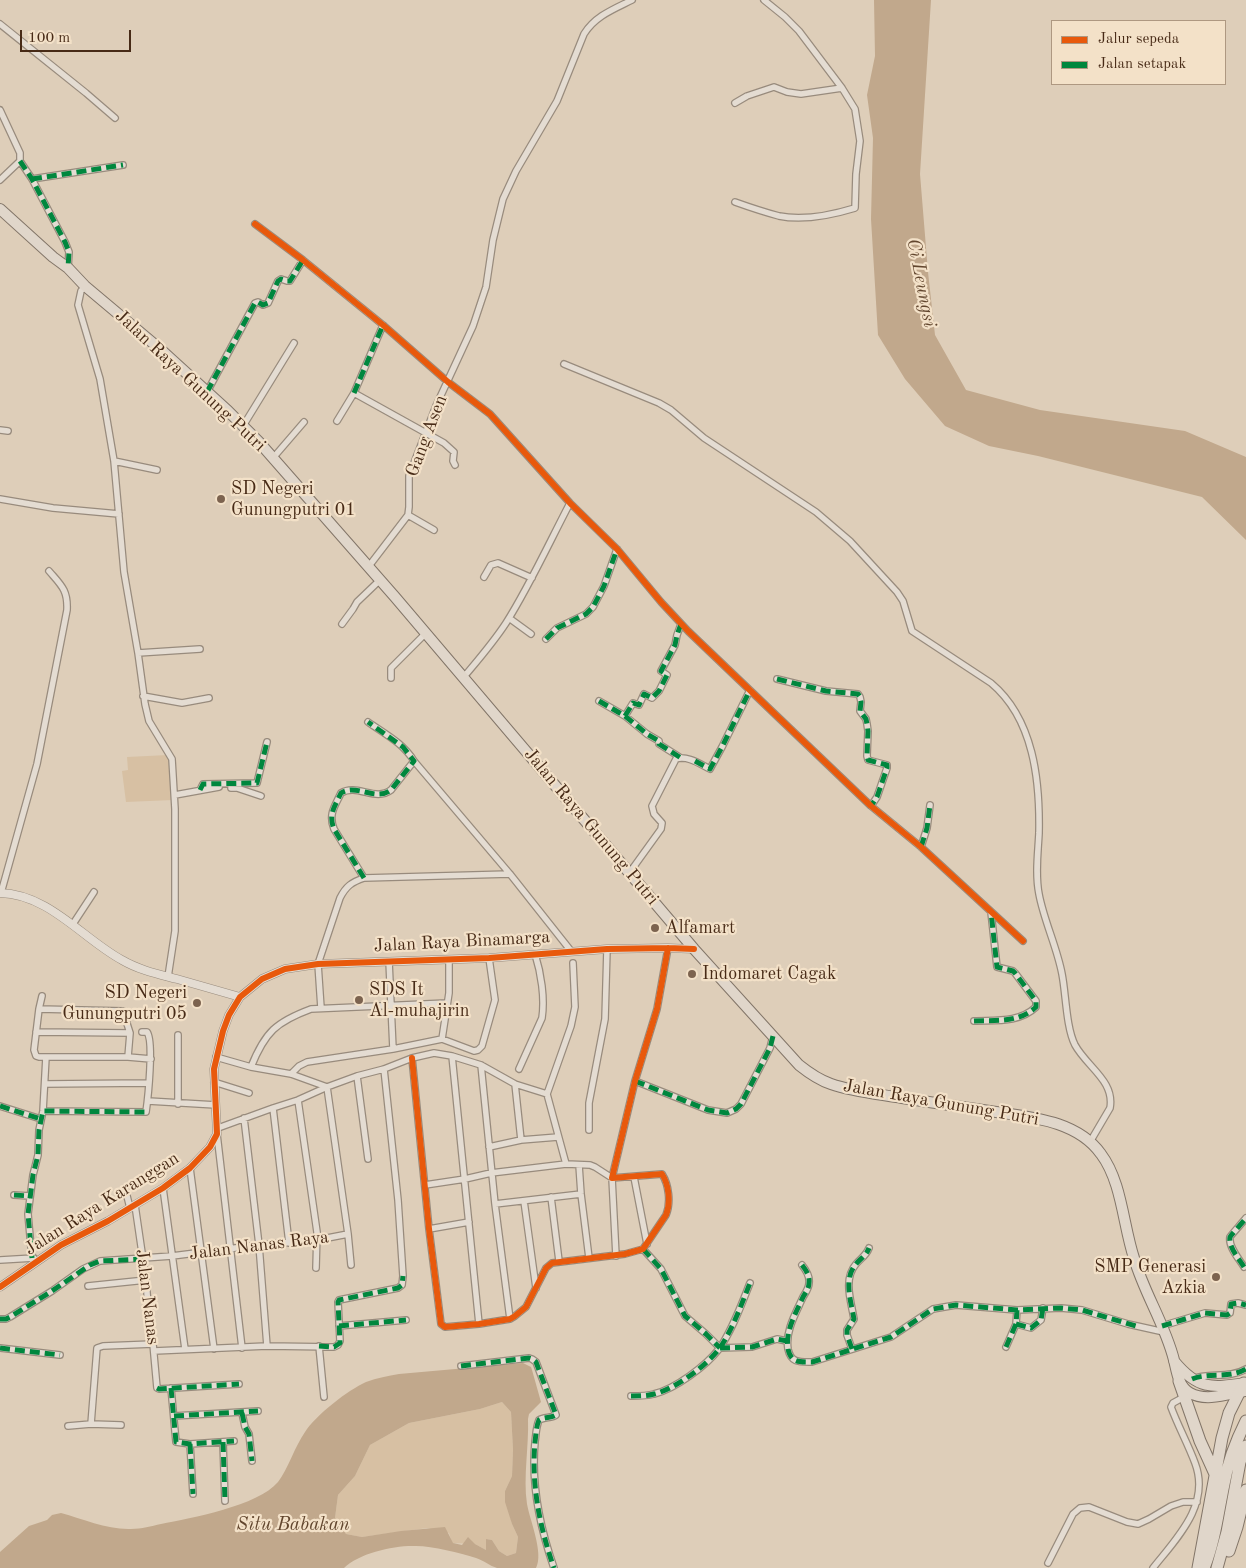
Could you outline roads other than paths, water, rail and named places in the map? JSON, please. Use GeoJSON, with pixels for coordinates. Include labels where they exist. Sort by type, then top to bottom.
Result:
{"type":"FeatureCollection","features":[{"type":"Feature","properties":{"kind":"highway"},"geometry":{"type":"LineString","coordinates":[[1179,1380],[1200,1441],[1215,1474]]}},
{"type":"Feature","properties":{"kind":"highway"},"geometry":{"type":"LineString","coordinates":[[1198,1568],[1225,1425],[1244,1387]]}},
{"type":"Feature","properties":{"kind":"highway"},"geometry":{"type":"LineString","coordinates":[[1204,1568],[1214,1538],[1231,1455],[1246,1421]]}},
{"type":"Feature","properties":{"kind":"highway"},"geometry":{"type":"LineString","coordinates":[[1218,1568],[1240,1462],[1246,1446]]}},
{"type":"Feature","properties":{"kind":"highway"},"geometry":{"type":"LineString","coordinates":[[1218,1568],[1229,1551],[1238,1527],[1246,1490]]}},
{"type":"Feature","properties":{"kind":"main road","name":"Jalan Raya Gunung Putri"},"geometry":{"type":"LineString","coordinates":[[0,209],[53,257],[68,268],[85,286],[160,349],[243,426],[273,458],[368,566],[694,949],[794,1060],[809,1073],[832,1084],[888,1096],[1040,1119],[1072,1130],[1090,1142],[1102,1154],[1118,1191],[1134,1259],[1163,1329],[1179,1380]]}},
{"type":"Feature","properties":{"kind":"main road"},"geometry":{"type":"LineString","coordinates":[[1174,1360],[1185,1374],[1206,1386],[1244,1387]]}},
{"type":"Feature","properties":{"kind":"main road"},"geometry":{"type":"LineString","coordinates":[[1179,1380],[1191,1394],[1200,1397],[1213,1397],[1244,1387]]}},
{"type":"Feature","properties":{"kind":"street","name":"Gang Asen"},"geometry":{"type":"LineString","coordinates":[[408,516],[410,507],[409,476],[473,326],[486,287],[498,218],[516,171],[557,101],[589,26],[604,14],[632,0]]}},
{"type":"Feature","properties":{"kind":"street"},"geometry":{"type":"LineString","coordinates":[[734,202],[780,216],[795,217],[830,214],[855,208],[856,174],[860,141],[855,109],[842,88],[799,31],[785,16],[764,0]]}},
{"type":"Feature","properties":{"kind":"street"},"geometry":{"type":"LineString","coordinates":[[0,24],[86,92],[115,118]]}},
{"type":"Feature","properties":{"kind":"street"},"geometry":{"type":"LineString","coordinates":[[735,103],[747,96],[774,87],[787,92],[801,94],[842,88]]}},
{"type":"Feature","properties":{"kind":"street"},"geometry":{"type":"LineString","coordinates":[[0,110],[20,153],[20,161],[32,179],[65,242],[69,252],[68,268]]}},
{"type":"Feature","properties":{"kind":"street"},"geometry":{"type":"LineString","coordinates":[[0,180],[20,161]]}},
{"type":"Feature","properties":{"kind":"street"},"geometry":{"type":"LineString","coordinates":[[32,179],[123,165]]}},
{"type":"Feature","properties":{"kind":"street"},"geometry":{"type":"LineString","coordinates":[[255,224],[303,260],[448,382],[490,414],[570,503],[617,549],[681,624],[871,806],[921,847],[1023,942]]}},
{"type":"Feature","properties":{"kind":"street"},"geometry":{"type":"LineString","coordinates":[[207,392],[255,304],[259,302],[263,305],[268,303],[278,281],[281,279],[290,281],[303,260]]}},
{"type":"Feature","properties":{"kind":"street"},"geometry":{"type":"LineString","coordinates":[[85,286],[81,290],[78,305],[100,379],[114,461],[124,572],[146,714],[172,759],[175,795],[175,931],[168,977]]}},
{"type":"Feature","properties":{"kind":"street"},"geometry":{"type":"LineString","coordinates":[[337,421],[354,393],[383,326]]}},
{"type":"Feature","properties":{"kind":"street"},"geometry":{"type":"LineString","coordinates":[[243,426],[294,343]]}},
{"type":"Feature","properties":{"kind":"street"},"geometry":{"type":"LineString","coordinates":[[564,364],[659,402],[704,438],[816,512],[850,541],[897,592],[903,601],[912,632],[991,683],[1000,691],[1015,711],[1026,734],[1037,781],[1039,812],[1038,893],[1058,959],[1074,1043],[1091,1068],[1108,1085],[1112,1102],[1090,1142]]}},
{"type":"Feature","properties":{"kind":"street"},"geometry":{"type":"LineString","coordinates":[[354,393],[444,443],[454,453],[453,461],[455,466]]}},
{"type":"Feature","properties":{"kind":"street"},"geometry":{"type":"LineString","coordinates":[[273,458],[304,422]]}},
{"type":"Feature","properties":{"kind":"street"},"geometry":{"type":"LineString","coordinates":[[0,430],[8,431]]}},
{"type":"Feature","properties":{"kind":"street"},"geometry":{"type":"LineString","coordinates":[[114,461],[158,470]]}},
{"type":"Feature","properties":{"kind":"street"},"geometry":{"type":"LineString","coordinates":[[0,500],[53,508],[119,514]]}},
{"type":"Feature","properties":{"kind":"street"},"geometry":{"type":"LineString","coordinates":[[463,678],[487,650],[509,618],[532,578],[570,503]]}},
{"type":"Feature","properties":{"kind":"street"},"geometry":{"type":"LineString","coordinates":[[368,566],[408,516],[434,530]]}},
{"type":"Feature","properties":{"kind":"street"},"geometry":{"type":"LineString","coordinates":[[546,639],[557,628],[586,614],[593,607],[604,586],[617,549]]}},
{"type":"Feature","properties":{"kind":"street"},"geometry":{"type":"LineString","coordinates":[[484,577],[492,565],[498,563],[532,578]]}},
{"type":"Feature","properties":{"kind":"street"},"geometry":{"type":"LineString","coordinates":[[48,571],[64,588],[67,595],[68,610],[37,764],[1,893],[26,898],[46,908],[73,924],[105,950],[139,968],[240,996],[229,1015],[216,1057],[214,1082],[217,1131],[242,1348]]}},
{"type":"Feature","properties":{"kind":"street"},"geometry":{"type":"LineString","coordinates":[[342,624],[357,602],[380,580]]}},
{"type":"Feature","properties":{"kind":"street"},"geometry":{"type":"LineString","coordinates":[[509,618],[531,634]]}},
{"type":"Feature","properties":{"kind":"street"},"geometry":{"type":"LineString","coordinates":[[625,716],[632,703],[639,705],[644,694],[652,698],[659,692],[667,675],[661,672],[671,654],[681,624]]}},
{"type":"Feature","properties":{"kind":"street"},"geometry":{"type":"LineString","coordinates":[[391,678],[391,668],[426,634]]}},
{"type":"Feature","properties":{"kind":"street"},"geometry":{"type":"LineString","coordinates":[[138,653],[200,649]]}},
{"type":"Feature","properties":{"kind":"street"},"geometry":{"type":"LineString","coordinates":[[777,679],[826,691],[858,694],[860,697],[860,711],[866,719],[868,731],[868,760],[887,765],[877,797],[871,806]]}},
{"type":"Feature","properties":{"kind":"street"},"geometry":{"type":"LineString","coordinates":[[599,701],[625,716],[659,741],[659,744],[681,758],[710,768],[750,690]]}},
{"type":"Feature","properties":{"kind":"street"},"geometry":{"type":"LineString","coordinates":[[144,696],[182,703],[209,698]]}},
{"type":"Feature","properties":{"kind":"street"},"geometry":{"type":"LineString","coordinates":[[368,722],[403,747],[510,874],[571,951]]}},
{"type":"Feature","properties":{"kind":"street"},"geometry":{"type":"LineString","coordinates":[[200,790],[204,784],[257,783],[267,742]]}},
{"type":"Feature","properties":{"kind":"street"},"geometry":{"type":"LineString","coordinates":[[630,872],[661,829],[662,823],[654,814],[652,806],[676,759],[681,758]]}},
{"type":"Feature","properties":{"kind":"street"},"geometry":{"type":"LineString","coordinates":[[364,878],[334,829],[331,816],[341,793],[351,789],[376,795],[387,793],[414,761]]}},
{"type":"Feature","properties":{"kind":"street"},"geometry":{"type":"LineString","coordinates":[[175,795],[221,787],[237,788],[261,796]]}},
{"type":"Feature","properties":{"kind":"street"},"geometry":{"type":"LineString","coordinates":[[921,847],[927,828],[930,805]]}},
{"type":"Feature","properties":{"kind":"street"},"geometry":{"type":"LineString","coordinates":[[321,1008],[318,964],[340,898],[345,888],[354,881],[364,878],[510,874]]}},
{"type":"Feature","properties":{"kind":"street"},"geometry":{"type":"LineString","coordinates":[[73,924],[94,892]]}},
{"type":"Feature","properties":{"kind":"street"},"geometry":{"type":"LineString","coordinates":[[974,1021],[1011,1020],[1031,1012],[1036,1007],[1036,1001],[1015,973],[997,967],[991,912]]}},
{"type":"Feature","properties":{"kind":"street"},"geometry":{"type":"LineString","coordinates":[[616,1256],[612,1178],[635,1081],[657,1009],[668,948]]}},
{"type":"Feature","properties":{"kind":"street"},"geometry":{"type":"LineString","coordinates":[[589,1130],[589,1103],[605,1019],[607,949]]}},
{"type":"Feature","properties":{"kind":"street","name":"Jalan Raya Binamarga"},"geometry":{"type":"LineString","coordinates":[[240,996],[257,982],[274,973],[318,964],[489,958],[607,949],[694,949]]}},
{"type":"Feature","properties":{"kind":"street"},"geometry":{"type":"LineString","coordinates":[[519,1069],[544,1010],[539,966],[535,954]]}},
{"type":"Feature","properties":{"kind":"street"},"geometry":{"type":"LineString","coordinates":[[291,1074],[299,1066],[307,1062],[393,1049],[442,1038],[474,1051],[478,1050],[482,1046],[494,1000],[489,958]]}},
{"type":"Feature","properties":{"kind":"street"},"geometry":{"type":"LineString","coordinates":[[442,1038],[448,1003],[449,959]]}},
{"type":"Feature","properties":{"kind":"street"},"geometry":{"type":"LineString","coordinates":[[389,962],[393,1049]]}},
{"type":"Feature","properties":{"kind":"street"},"geometry":{"type":"LineString","coordinates":[[566,1164],[547,1094],[574,1013],[573,963]]}},
{"type":"Feature","properties":{"kind":"street"},"geometry":{"type":"LineString","coordinates":[[42,996],[34,1053],[39,1057],[151,1059]]}},
{"type":"Feature","properties":{"kind":"street"},"geometry":{"type":"LineString","coordinates":[[251,1068],[259,1046],[276,1026],[292,1016],[311,1009],[448,1003]]}},
{"type":"Feature","properties":{"kind":"street"},"geometry":{"type":"LineString","coordinates":[[39,1009],[123,1010],[130,1033],[128,1058]]}},
{"type":"Feature","properties":{"kind":"street"},"geometry":{"type":"LineString","coordinates":[[36,1032],[130,1033]]}},
{"type":"Feature","properties":{"kind":"street"},"geometry":{"type":"LineString","coordinates":[[43,1111],[146,1112],[151,1059],[150,1036],[147,1032],[142,1032]]}},
{"type":"Feature","properties":{"kind":"street"},"geometry":{"type":"LineString","coordinates":[[178,1035],[178,1104]]}},
{"type":"Feature","properties":{"kind":"street"},"geometry":{"type":"LineString","coordinates":[[635,1081],[708,1110],[727,1112],[736,1109],[741,1104],[770,1048],[773,1036]]}},
{"type":"Feature","properties":{"kind":"street"},"geometry":{"type":"LineString","coordinates":[[217,1131],[244,1118],[298,1100],[357,1076],[384,1069],[412,1058],[434,1054],[452,1056],[481,1065],[515,1084],[547,1094]]}},
{"type":"Feature","properties":{"kind":"street"},"geometry":{"type":"LineString","coordinates":[[452,1056],[479,1324]]}},
{"type":"Feature","properties":{"kind":"street"},"geometry":{"type":"LineString","coordinates":[[32,1258],[28,1214],[38,1155],[46,1057]]}},
{"type":"Feature","properties":{"kind":"street"},"geometry":{"type":"LineString","coordinates":[[216,1057],[251,1068],[291,1074],[327,1087]]}},
{"type":"Feature","properties":{"kind":"street"},"geometry":{"type":"LineString","coordinates":[[412,1058],[429,1229],[441,1324],[445,1327],[510,1319],[526,1307],[549,1266],[559,1262],[616,1256],[645,1247],[669,1209],[666,1185],[662,1174],[634,1178],[612,1178],[595,1166],[590,1165],[566,1164],[491,1173],[425,1185]]}},
{"type":"Feature","properties":{"kind":"street"},"geometry":{"type":"LineString","coordinates":[[481,1065],[491,1173],[510,1319]]}},
{"type":"Feature","properties":{"kind":"street"},"geometry":{"type":"LineString","coordinates":[[154,1351],[267,1346],[334,1347],[340,1343],[338,1302],[341,1298],[398,1288],[402,1285],[398,1200],[384,1069]]}},
{"type":"Feature","properties":{"kind":"street"},"geometry":{"type":"LineString","coordinates":[[357,1076],[368,1159]]}},
{"type":"Feature","properties":{"kind":"street"},"geometry":{"type":"LineString","coordinates":[[214,1082],[249,1093]]}},
{"type":"Feature","properties":{"kind":"street"},"geometry":{"type":"LineString","coordinates":[[45,1084],[148,1083]]}},
{"type":"Feature","properties":{"kind":"street"},"geometry":{"type":"LineString","coordinates":[[515,1084],[521,1140]]}},
{"type":"Feature","properties":{"kind":"street","name":"Jalan Nanas Raya"},"geometry":{"type":"LineString","coordinates":[[0,1319],[6,1319],[90,1265],[100,1261],[202,1253],[259,1245],[317,1240],[348,1234],[327,1087]]}},
{"type":"Feature","properties":{"kind":"street"},"geometry":{"type":"LineString","coordinates":[[298,1100],[317,1240],[316,1268]]}},
{"type":"Feature","properties":{"kind":"street"},"geometry":{"type":"LineString","coordinates":[[148,1101],[178,1104],[216,1104]]}},
{"type":"Feature","properties":{"kind":"street"},"geometry":{"type":"LineString","coordinates":[[0,1106],[41,1119]]}},
{"type":"Feature","properties":{"kind":"street"},"geometry":{"type":"LineString","coordinates":[[273,1108],[290,1243]]}},
{"type":"Feature","properties":{"kind":"street"},"geometry":{"type":"LineString","coordinates":[[244,1118],[259,1245],[267,1346]]}},
{"type":"Feature","properties":{"kind":"street","name":"Jalan Raya Karanggan"},"geometry":{"type":"LineString","coordinates":[[0,1286],[28,1269],[61,1245],[163,1188],[190,1168],[210,1147],[217,1131]]}},
{"type":"Feature","properties":{"kind":"street"},"geometry":{"type":"LineString","coordinates":[[490,1147],[521,1140],[558,1137]]}},
{"type":"Feature","properties":{"kind":"street"},"geometry":{"type":"LineString","coordinates":[[580,1165],[581,1194],[589,1258]]}},
{"type":"Feature","properties":{"kind":"street"},"geometry":{"type":"LineString","coordinates":[[190,1168],[214,1349]]}},
{"type":"Feature","properties":{"kind":"street"},"geometry":{"type":"LineString","coordinates":[[634,1178],[645,1247],[661,1269],[685,1316],[720,1348],[752,1347],[775,1340],[787,1341]]}},
{"type":"Feature","properties":{"kind":"street","name":"Jalan Nanas"},"geometry":{"type":"LineString","coordinates":[[125,1188],[132,1206],[143,1259],[158,1388],[160,1390],[171,1388]]}},
{"type":"Feature","properties":{"kind":"street"},"geometry":{"type":"LineString","coordinates":[[163,1188],[185,1349]]}},
{"type":"Feature","properties":{"kind":"street"},"geometry":{"type":"LineString","coordinates":[[495,1204],[581,1194]]}},
{"type":"Feature","properties":{"kind":"street"},"geometry":{"type":"LineString","coordinates":[[14,1195],[30,1196]]}},
{"type":"Feature","properties":{"kind":"street"},"geometry":{"type":"LineString","coordinates":[[551,1197],[559,1262]]}},
{"type":"Feature","properties":{"kind":"street"},"geometry":{"type":"LineString","coordinates":[[524,1201],[536,1288]]}},
{"type":"Feature","properties":{"kind":"street"},"geometry":{"type":"LineString","coordinates":[[1244,1267],[1231,1246],[1230,1237],[1246,1218]]}},
{"type":"Feature","properties":{"kind":"street"},"geometry":{"type":"LineString","coordinates":[[429,1229],[469,1222]]}},
{"type":"Feature","properties":{"kind":"street"},"geometry":{"type":"LineString","coordinates":[[348,1234],[350,1265]]}},
{"type":"Feature","properties":{"kind":"street"},"geometry":{"type":"LineString","coordinates":[[852,1349],[847,1335],[847,1330],[854,1319],[850,1293],[850,1274],[869,1248]]}},
{"type":"Feature","properties":{"kind":"street"},"geometry":{"type":"LineString","coordinates":[[0,1260],[41,1258]]}},
{"type":"Feature","properties":{"kind":"street"},"geometry":{"type":"LineString","coordinates":[[802,1265],[808,1275],[808,1287],[789,1330],[787,1341],[789,1355],[792,1359],[800,1362],[812,1362],[891,1337],[933,1310],[940,1308],[964,1305],[1017,1310],[1061,1308],[1082,1310],[1128,1324],[1163,1329],[1206,1313],[1227,1315],[1230,1312],[1231,1304],[1246,1305]]}},
{"type":"Feature","properties":{"kind":"street"},"geometry":{"type":"LineString","coordinates":[[88,1286],[146,1280]]}},
{"type":"Feature","properties":{"kind":"street"},"geometry":{"type":"LineString","coordinates":[[631,1396],[652,1395],[672,1386],[698,1370],[720,1348],[735,1320],[750,1283]]}},
{"type":"Feature","properties":{"kind":"street"},"geometry":{"type":"LineString","coordinates":[[1016,1324],[1031,1328],[1041,1320],[1043,1308]]}},
{"type":"Feature","properties":{"kind":"street"},"geometry":{"type":"LineString","coordinates":[[1006,1347],[1016,1324],[1017,1310]]}},
{"type":"Feature","properties":{"kind":"street"},"geometry":{"type":"LineString","coordinates":[[339,1326],[406,1320]]}},
{"type":"Feature","properties":{"kind":"street"},"geometry":{"type":"LineString","coordinates":[[91,1424],[97,1348],[103,1346],[153,1344]]}},
{"type":"Feature","properties":{"kind":"street"},"geometry":{"type":"LineString","coordinates":[[319,1346],[324,1397]]}},
{"type":"Feature","properties":{"kind":"street"},"geometry":{"type":"LineString","coordinates":[[0,1348],[60,1355]]}},
{"type":"Feature","properties":{"kind":"street"},"geometry":{"type":"LineString","coordinates":[[462,1366],[529,1358],[536,1362],[556,1414],[542,1418],[537,1423],[534,1458],[535,1491],[551,1567]]}},
{"type":"Feature","properties":{"kind":"street"},"geometry":{"type":"LineString","coordinates":[[1192,1379],[1202,1375],[1231,1374],[1246,1369]]}},
{"type":"Feature","properties":{"kind":"street"},"geometry":{"type":"LineString","coordinates":[[234,1441],[190,1444],[176,1442],[171,1388],[239,1384]]}},
{"type":"Feature","properties":{"kind":"street"},"geometry":{"type":"LineString","coordinates":[[1153,1568],[1184,1531],[1197,1502],[1199,1480],[1196,1465],[1171,1407],[1173,1403],[1184,1397]]}},
{"type":"Feature","properties":{"kind":"street"},"geometry":{"type":"LineString","coordinates":[[174,1416],[258,1411]]}},
{"type":"Feature","properties":{"kind":"street"},"geometry":{"type":"LineString","coordinates":[[242,1413],[244,1428],[249,1434],[252,1461]]}},
{"type":"Feature","properties":{"kind":"street"},"geometry":{"type":"LineString","coordinates":[[68,1426],[91,1424],[121,1425]]}},
{"type":"Feature","properties":{"kind":"street"},"geometry":{"type":"LineString","coordinates":[[223,1442],[225,1501]]}},
{"type":"Feature","properties":{"kind":"street"},"geometry":{"type":"LineString","coordinates":[[190,1444],[193,1494]]}},
{"type":"Feature","properties":{"kind":"street"},"geometry":{"type":"LineString","coordinates":[[1048,1563],[1073,1514],[1080,1508],[1089,1508],[1127,1522],[1138,1524],[1171,1506],[1183,1502],[1197,1502]]}},
{"type":"Feature","properties":{"kind":"water","name":"Ci Leungsi"},"geometry":{"type":"Polygon","coordinates":[[[874,0],[931,0],[920,174],[928,272],[935,335],[966,390],[1040,410],[1185,431],[1246,457],[1246,540],[1202,497],[1038,456],[989,446],[945,426],[905,379],[878,335],[871,219],[873,138],[867,95],[875,56],[874,0]]]}},
{"type":"Feature","properties":{"kind":"water","name":"Situ Babakan"},"geometry":{"type":"Polygon","coordinates":[[[523,1363],[531,1367],[541,1402],[529,1414],[526,1473],[527,1504],[536,1537],[538,1554],[536,1568],[497,1568],[479,1559],[438,1548],[407,1546],[368,1554],[344,1568],[0,1568],[0,1552],[29,1526],[47,1520],[52,1515],[61,1513],[105,1526],[135,1529],[223,1510],[256,1498],[278,1482],[305,1432],[324,1411],[350,1391],[366,1382],[399,1374],[523,1363]],[[502,1402],[480,1409],[409,1423],[370,1445],[355,1476],[338,1495],[335,1518],[346,1534],[362,1537],[445,1527],[453,1543],[462,1545],[468,1537],[475,1544],[486,1550],[486,1539],[492,1540],[499,1551],[507,1556],[516,1553],[518,1537],[505,1502],[505,1491],[512,1476],[511,1412],[502,1402]]]}},
{"type":"Feature","properties":{"kind":"place","name":"SD Negeri Gunungputri 01"},"geometry":{"type":"Point","coordinates":[221,499]}},
{"type":"Feature","properties":{"kind":"place","name":"Alfamart"},"geometry":{"type":"Point","coordinates":[655,928]}},
{"type":"Feature","properties":{"kind":"place","name":"Indomaret Cagak"},"geometry":{"type":"Point","coordinates":[692,974]}},
{"type":"Feature","properties":{"kind":"place","name":"SDS It Al-muhajirin"},"geometry":{"type":"Point","coordinates":[359,1000]}},
{"type":"Feature","properties":{"kind":"place","name":"SD Negeri Gunungputri 05"},"geometry":{"type":"Point","coordinates":[197,1003]}},
{"type":"Feature","properties":{"kind":"place","name":"SMP Generasi Azkia"},"geometry":{"type":"Point","coordinates":[1216,1277]}}]}
